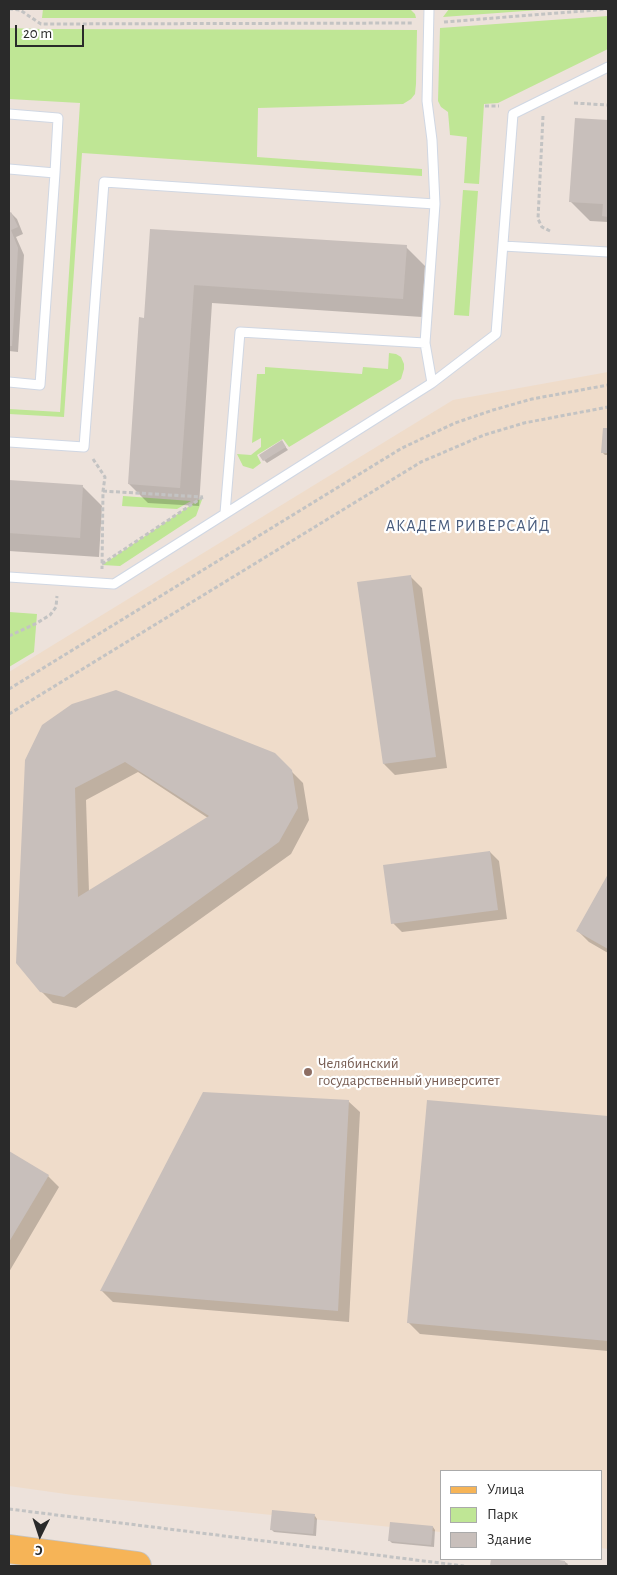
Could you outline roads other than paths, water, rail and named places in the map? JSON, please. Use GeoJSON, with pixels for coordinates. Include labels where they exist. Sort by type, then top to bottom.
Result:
{"type":"FeatureCollection","features":[{"type":"Feature","properties":{"kind":"main road"},"geometry":{"type":"LineString","coordinates":[[9,1549],[137,1566]]}},
{"type":"Feature","properties":{"kind":"lane"},"geometry":{"type":"LineString","coordinates":[[429,9],[427,101],[432,140],[435,204],[425,343],[432,383]]}},
{"type":"Feature","properties":{"kind":"lane"},"geometry":{"type":"LineString","coordinates":[[9,577],[114,584],[432,383],[496,334],[513,114],[608,67]]}},
{"type":"Feature","properties":{"kind":"lane"},"geometry":{"type":"LineString","coordinates":[[9,114],[58,118],[40,385],[9,382]]}},
{"type":"Feature","properties":{"kind":"lane"},"geometry":{"type":"LineString","coordinates":[[9,169],[55,173]]}},
{"type":"Feature","properties":{"kind":"lane"},"geometry":{"type":"LineString","coordinates":[[9,442],[84,446],[104,182],[435,204]]}},
{"type":"Feature","properties":{"kind":"lane"},"geometry":{"type":"LineString","coordinates":[[503,246],[608,252]]}},
{"type":"Feature","properties":{"kind":"lane"},"geometry":{"type":"LineString","coordinates":[[225,513],[240,332],[425,343]]}},
{"type":"Feature","properties":{"kind":"place","name":"Челябинский государственный университет"},"geometry":{"type":"Point","coordinates":[308,1072]}},
{"type":"Feature","properties":{"kind":"district","name":"АКАДЕМ РИВЕРСАЙД"},"geometry":{"type":"Point","coordinates":[468,526]}}]}
